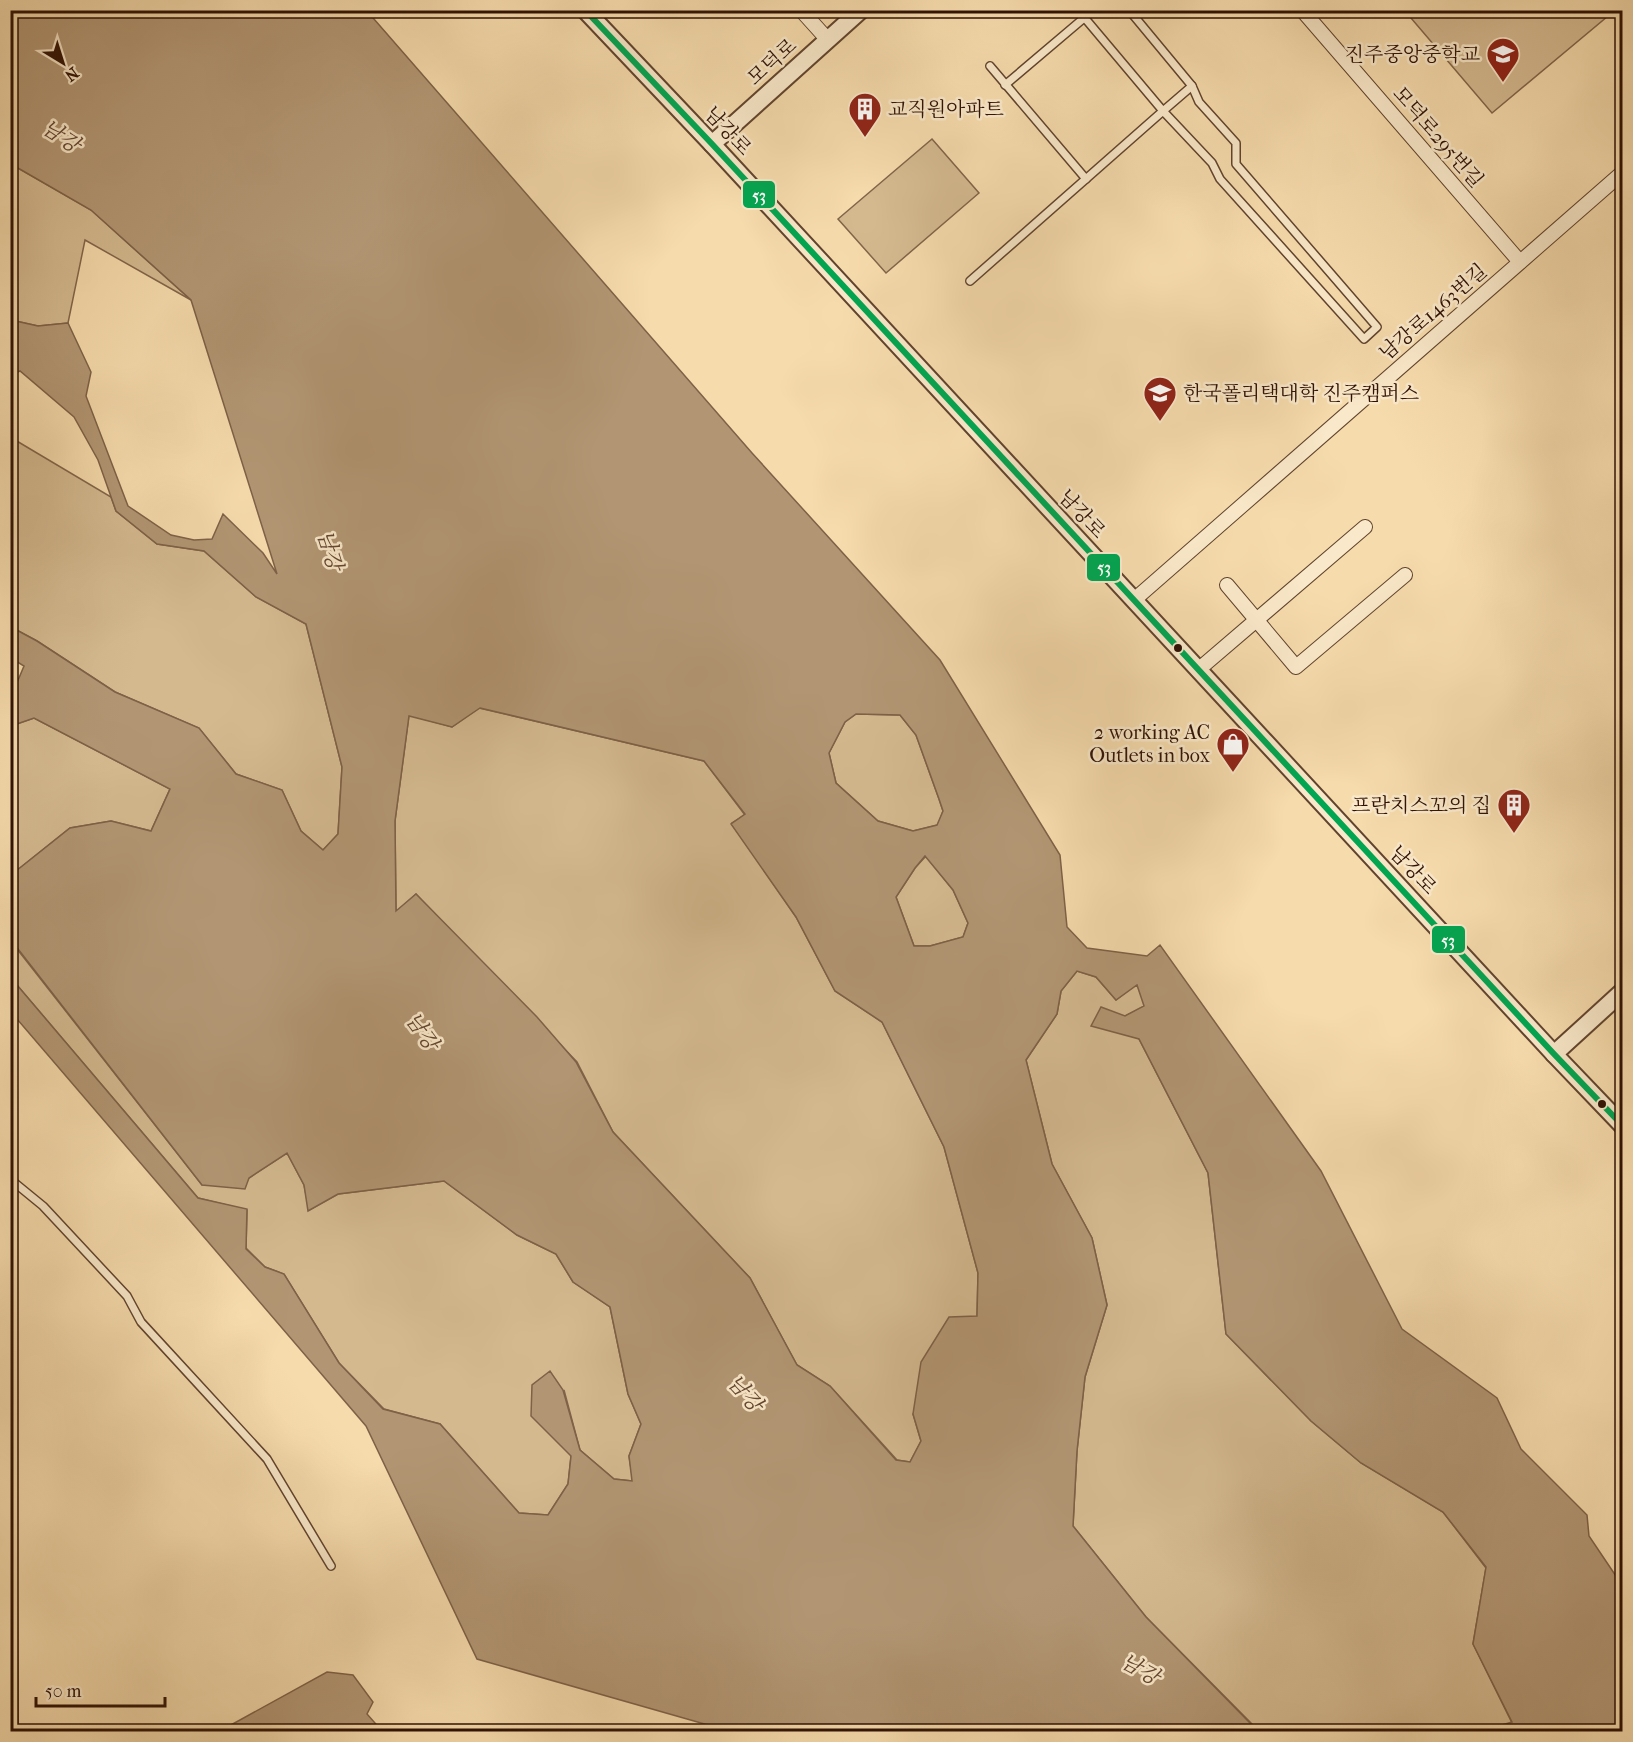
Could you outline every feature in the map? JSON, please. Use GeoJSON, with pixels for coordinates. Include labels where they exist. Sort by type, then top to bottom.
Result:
{"type":"FeatureCollection","features":[{"type":"Feature","properties":{"kind":"street","name":"남강로"},"geometry":{"type":"LineString","coordinates":[[585,10],[712,144],[1554,1054],[1623,1125]]}},
{"type":"Feature","properties":{"kind":"street"},"geometry":{"type":"LineString","coordinates":[[801,10],[828,40]]}},
{"type":"Feature","properties":{"kind":"street","name":"모덕로"},"geometry":{"type":"LineString","coordinates":[[712,144],[861,10]]}},
{"type":"Feature","properties":{"kind":"street","name":"모덕로295번길"},"geometry":{"type":"LineString","coordinates":[[1302,10],[1520,262]]}},
{"type":"Feature","properties":{"kind":"street","name":"남강로1463번길"},"geometry":{"type":"LineString","coordinates":[[1134,600],[1623,173]]}},
{"type":"Feature","properties":{"kind":"street"},"geometry":{"type":"LineString","coordinates":[[1198,670],[1365,527]]}},
{"type":"Feature","properties":{"kind":"street"},"geometry":{"type":"LineString","coordinates":[[1227,585],[1296,667],[1405,575]]}},
{"type":"Feature","properties":{"kind":"street"},"geometry":{"type":"LineString","coordinates":[[1554,1054],[1623,992]]}},
{"type":"Feature","properties":{"kind":"lane"},"geometry":{"type":"LineString","coordinates":[[1078,10],[1163,111],[1212,163],[1220,179],[1364,339],[1377,327],[1236,164],[1236,143],[1199,102],[1192,86],[1130,10]]}},
{"type":"Feature","properties":{"kind":"lane"},"geometry":{"type":"LineString","coordinates":[[1005,85],[1084,18]]}},
{"type":"Feature","properties":{"kind":"lane"},"geometry":{"type":"LineString","coordinates":[[990,66],[1086,179]]}},
{"type":"Feature","properties":{"kind":"lane"},"geometry":{"type":"LineString","coordinates":[[969,281],[1192,86]]}},
{"type":"Feature","properties":{"kind":"lane"},"geometry":{"type":"LineString","coordinates":[[10,1179],[44,1206],[127,1296],[141,1322],[267,1459],[331,1566]]}},
{"type":"Feature","properties":{"kind":"lane"},"geometry":{"type":"LineString","coordinates":[[13,1585],[14,1731]]}},
{"type":"Feature","properties":{"kind":"shaded area"},"geometry":{"type":"Polygon","coordinates":[[[1405,11],[1614,11],[1492,113],[1405,11]]]}},
{"type":"Feature","properties":{"kind":"shaded area"},"geometry":{"type":"Polygon","coordinates":[[[932,139],[979,193],[886,273],[838,219],[932,139]]]}},
{"type":"Feature","properties":{"kind":"shaded area"},"geometry":{"type":"Polygon","coordinates":[[[11,164],[91,210],[191,300],[85,240],[68,323],[38,326],[11,320],[11,164]]]}},
{"type":"Feature","properties":{"kind":"shaded area"},"geometry":{"type":"Polygon","coordinates":[[[10,437],[111,497],[116,511],[157,544],[204,551],[256,597],[306,624],[342,767],[338,834],[323,850],[301,831],[282,790],[236,774],[199,728],[115,692],[37,641],[11,627],[10,437]]]}},
{"type":"Feature","properties":{"kind":"shaded area"},"geometry":{"type":"Polygon","coordinates":[[[479,708],[704,761],[745,815],[732,823],[796,917],[835,991],[882,1022],[944,1147],[978,1273],[977,1316],[913,1414],[921,1441],[910,1462],[897,1460],[830,1386],[797,1365],[750,1278],[613,1132],[577,1062],[416,894],[396,912],[395,821],[409,715],[452,727],[479,708]]]}},
{"type":"Feature","properties":{"kind":"shaded area"},"geometry":{"type":"Polygon","coordinates":[[[856,714],[900,715],[916,735],[943,811],[938,825],[913,831],[878,821],[836,783],[829,753],[845,722],[856,714]]]}},
{"type":"Feature","properties":{"kind":"shaded area"},"geometry":{"type":"Polygon","coordinates":[[[34,718],[170,789],[151,831],[111,821],[70,828],[11,875],[11,726],[34,718]]]}},
{"type":"Feature","properties":{"kind":"shaded area"},"geometry":{"type":"Polygon","coordinates":[[[926,856],[953,890],[968,923],[963,937],[930,946],[914,946],[896,897],[926,856]]]}},
{"type":"Feature","properties":{"kind":"shaded area"},"geometry":{"type":"Polygon","coordinates":[[[10,940],[202,1185],[249,1178],[287,1153],[304,1185],[309,1210],[338,1194],[444,1181],[517,1235],[556,1254],[573,1282],[610,1307],[628,1394],[641,1424],[629,1456],[633,1481],[614,1479],[580,1450],[564,1390],[571,1456],[568,1484],[548,1515],[519,1513],[440,1424],[384,1409],[339,1363],[284,1274],[265,1267],[246,1248],[247,1210],[198,1198],[11,978],[10,940]]]}},
{"type":"Feature","properties":{"kind":"shaded area"},"geometry":{"type":"Polygon","coordinates":[[[1077,971],[1096,977],[1116,1000],[1137,984],[1145,1006],[1125,1016],[1208,1173],[1226,1334],[1311,1421],[1361,1463],[1443,1512],[1486,1568],[1473,1644],[1512,1723],[1482,1732],[1286,1732],[1253,1725],[1146,1617],[1073,1526],[1077,1451],[1085,1377],[1107,1305],[1092,1238],[1052,1164],[1026,1060],[1057,1014],[1061,991],[1077,971]]]}},
{"type":"Feature","properties":{"kind":"water","name":"남강"},"geometry":{"type":"Polygon","coordinates":[[[11,10],[367,11],[752,453],[940,660],[1060,855],[1067,927],[1087,948],[1147,956],[1160,945],[1321,1171],[1402,1329],[1497,1398],[1521,1449],[1587,1515],[1589,1536],[1622,1585],[1622,1731],[1482,1731],[1512,1722],[1473,1644],[1486,1567],[1443,1512],[1361,1463],[1311,1421],[1226,1334],[1208,1173],[1139,1039],[1091,1026],[1101,1007],[1125,1016],[1144,1006],[1137,985],[1116,1000],[1096,977],[1077,971],[1061,991],[1057,1014],[1026,1060],[1052,1164],[1092,1238],[1107,1305],[1085,1377],[1077,1451],[1073,1526],[1146,1617],[1252,1725],[1286,1731],[729,1731],[477,1659],[366,1426],[11,1012],[11,978],[198,1198],[247,1209],[246,1249],[265,1267],[284,1274],[339,1363],[383,1409],[440,1424],[519,1513],[548,1515],[568,1484],[571,1456],[531,1416],[532,1385],[550,1371],[563,1390],[580,1450],[614,1479],[632,1481],[629,1456],[641,1424],[628,1394],[610,1307],[573,1282],[556,1254],[517,1235],[444,1181],[338,1194],[308,1211],[304,1185],[287,1153],[249,1178],[245,1189],[202,1185],[11,940],[11,875],[70,828],[111,821],[151,831],[170,789],[34,718],[11,726],[11,697],[24,666],[11,658],[11,627],[37,641],[115,692],[199,728],[236,774],[282,790],[301,831],[323,850],[338,834],[342,767],[306,624],[256,597],[204,551],[157,544],[116,511],[98,460],[74,417],[20,371],[11,375],[11,320],[38,326],[68,323],[91,372],[86,396],[128,506],[171,535],[194,540],[212,539],[223,514],[263,553],[277,574],[191,300],[91,210],[11,164],[11,10]],[[480,708],[452,727],[409,716],[395,821],[396,911],[416,894],[537,1017],[576,1062],[613,1132],[750,1278],[797,1365],[830,1386],[896,1460],[910,1462],[921,1441],[913,1414],[921,1362],[949,1317],[977,1316],[978,1273],[944,1147],[882,1022],[835,991],[796,917],[731,824],[745,814],[704,761],[480,708]],[[856,714],[845,722],[829,753],[836,783],[878,821],[913,831],[937,825],[943,811],[916,735],[900,715],[856,714]],[[925,856],[896,897],[914,946],[930,946],[963,937],[968,923],[953,890],[925,856]]]}},
{"type":"Feature","properties":{"kind":"water"},"geometry":{"type":"Polygon","coordinates":[[[327,1672],[353,1675],[373,1702],[367,1714],[382,1731],[220,1731],[327,1672]]]}},
{"type":"Feature","properties":{"kind":"transit line","name":"53"},"geometry":{"type":"LineString","coordinates":[[585,10],[1622,1125]]}},
{"type":"Feature","properties":{"kind":"place","name":"진주중앙중학교"},"geometry":{"type":"Point","coordinates":[1503,83]}},
{"type":"Feature","properties":{"kind":"place","name":"교직원아파트"},"geometry":{"type":"Point","coordinates":[865,138]}},
{"type":"Feature","properties":{"kind":"place","name":"한국폴리택대학 진주캠퍼스"},"geometry":{"type":"Point","coordinates":[1160,422]}},
{"type":"Feature","properties":{"kind":"place","name":"2 working AC Outlets in box"},"geometry":{"type":"Point","coordinates":[1233,773]}},
{"type":"Feature","properties":{"kind":"place","name":"프란치스꼬의 집"},"geometry":{"type":"Point","coordinates":[1514,834]}}]}
